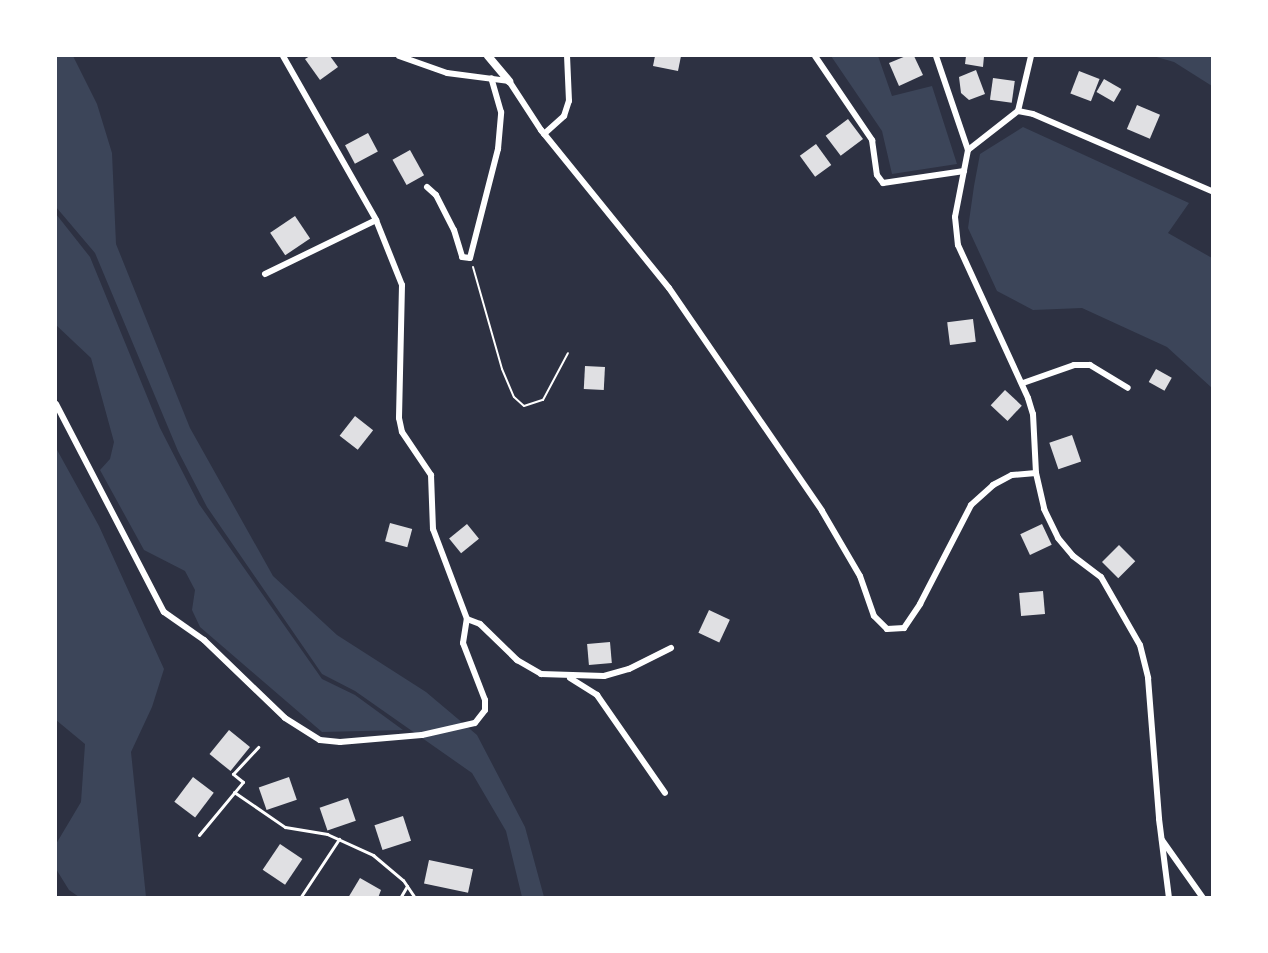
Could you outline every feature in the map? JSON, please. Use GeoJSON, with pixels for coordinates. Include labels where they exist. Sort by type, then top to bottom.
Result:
{"type":"FeatureCollection","features":[{"type":"Feature","properties":{"kind":"street"},"geometry":{"type":"LineString","coordinates":[[56,404],[164,612],[204,640],[285,718],[320,740],[340,742],[422,735],[475,723],[485,710],[484,700],[463,643],[467,619],[434,529],[431,475],[402,432],[399,418],[404,294],[376,220],[282,56]]}},
{"type":"Feature","properties":{"kind":"street"},"geometry":{"type":"LineString","coordinates":[[399,56],[447,73],[509,81]]}},
{"type":"Feature","properties":{"kind":"street"},"geometry":{"type":"LineString","coordinates":[[488,56],[509,81],[544,134],[669,288],[822,511],[860,576],[874,616],[887,629],[904,628],[915,612],[971,505],[993,484],[1012,475],[1035,473]]}},
{"type":"Feature","properties":{"kind":"street"},"geometry":{"type":"LineString","coordinates":[[544,134],[564,116],[568,101],[567,56]]}},
{"type":"Feature","properties":{"kind":"street"},"geometry":{"type":"LineString","coordinates":[[815,56],[872,140],[877,175],[883,183],[964,171]]}},
{"type":"Feature","properties":{"kind":"street"},"geometry":{"type":"LineString","coordinates":[[936,56],[968,150],[956,217],[958,245],[975,290],[1023,383],[1033,414],[1035,473],[1044,509],[1058,538],[1073,556],[1101,577],[1140,645],[1148,678],[1169,897]]}},
{"type":"Feature","properties":{"kind":"street"},"geometry":{"type":"LineString","coordinates":[[968,150],[1018,111],[1031,56]]}},
{"type":"Feature","properties":{"kind":"street"},"geometry":{"type":"LineString","coordinates":[[427,187],[454,230],[462,257],[470,258],[498,149],[501,112],[491,78]]}},
{"type":"Feature","properties":{"kind":"street"},"geometry":{"type":"LineString","coordinates":[[1018,111],[1033,114],[1212,190]]}},
{"type":"Feature","properties":{"kind":"street"},"geometry":{"type":"LineString","coordinates":[[265,274],[376,220]]}},
{"type":"Feature","properties":{"kind":"street"},"geometry":{"type":"LineString","coordinates":[[1023,383],[1074,365],[1090,365],[1128,388]]}},
{"type":"Feature","properties":{"kind":"street"},"geometry":{"type":"LineString","coordinates":[[467,619],[480,624],[528,668],[541,674],[604,676],[629,669],[671,648]]}},
{"type":"Feature","properties":{"kind":"street"},"geometry":{"type":"LineString","coordinates":[[567,676],[597,695],[665,793]]}},
{"type":"Feature","properties":{"kind":"street"},"geometry":{"type":"LineString","coordinates":[[1162,840],[1203,897]]}},
{"type":"Feature","properties":{"kind":"lane"},"geometry":{"type":"LineString","coordinates":[[199,835],[243,782],[233,774],[258,747]]}},
{"type":"Feature","properties":{"kind":"lane"},"geometry":{"type":"LineString","coordinates":[[234,792],[285,827],[339,838],[374,855],[416,897]]}},
{"type":"Feature","properties":{"kind":"lane"},"geometry":{"type":"LineString","coordinates":[[300,897],[339,838]]}},
{"type":"Feature","properties":{"kind":"lane"},"geometry":{"type":"LineString","coordinates":[[400,897],[407,886]]}},
{"type":"Feature","properties":{"kind":"path"},"geometry":{"type":"LineString","coordinates":[[470,258],[514,397],[524,406],[543,400],[568,352]]}},
{"type":"Feature","properties":{"kind":"shaded area"},"geometry":{"type":"Polygon","coordinates":[[[56,56],[73,56],[97,104],[112,153],[116,244],[190,428],[273,576],[337,635],[426,692],[477,735],[525,827],[544,897],[522,897],[506,831],[472,773],[355,691],[322,674],[207,507],[178,451],[95,253],[56,207],[56,56]]]}},
{"type":"Feature","properties":{"kind":"shaded area"},"geometry":{"type":"Polygon","coordinates":[[[831,56],[878,56],[892,96],[932,86],[957,164],[892,174],[882,131],[831,56]]]}},
{"type":"Feature","properties":{"kind":"shaded area"},"geometry":{"type":"Polygon","coordinates":[[[1153,56],[1212,56],[1212,86],[1174,62],[1153,56]]]}},
{"type":"Feature","properties":{"kind":"shaded area"},"geometry":{"type":"Polygon","coordinates":[[[1023,127],[1189,203],[1168,233],[1212,258],[1212,388],[1167,347],[1082,308],[1033,310],[997,291],[968,228],[974,186],[980,154],[1023,127]]]}},
{"type":"Feature","properties":{"kind":"shaded area"},"geometry":{"type":"Polygon","coordinates":[[[56,214],[90,257],[160,428],[199,504],[322,679],[355,695],[403,730],[322,732],[200,627],[192,610],[195,590],[185,571],[144,550],[100,470],[110,459],[114,442],[91,358],[56,325],[56,214]]]}},
{"type":"Feature","properties":{"kind":"shaded area"},"geometry":{"type":"Polygon","coordinates":[[[56,448],[99,526],[164,669],[152,707],[131,752],[146,897],[79,897],[69,890],[56,869],[56,844],[81,802],[85,744],[56,720],[56,448]]]}},
{"type":"Feature","properties":{"kind":"building"},"geometry":{"type":"Polygon","coordinates":[[[310,56],[330,56],[338,67],[320,80],[305,59],[310,56]]]}},
{"type":"Feature","properties":{"kind":"building"},"geometry":{"type":"Polygon","coordinates":[[[655,56],[681,56],[678,71],[653,66],[655,56]]]}},
{"type":"Feature","properties":{"kind":"building"},"geometry":{"type":"Polygon","coordinates":[[[906,56],[914,56],[923,75],[899,86],[889,63],[906,56]]]}},
{"type":"Feature","properties":{"kind":"building"},"geometry":{"type":"Polygon","coordinates":[[[966,56],[984,56],[983,67],[965,64],[966,56]]]}},
{"type":"Feature","properties":{"kind":"building"},"geometry":{"type":"Polygon","coordinates":[[[976,70],[985,94],[969,100],[961,93],[959,77],[976,70]]]}},
{"type":"Feature","properties":{"kind":"building"},"geometry":{"type":"Polygon","coordinates":[[[1079,71],[1100,79],[1091,101],[1070,93],[1079,71]]]}},
{"type":"Feature","properties":{"kind":"building"},"geometry":{"type":"Polygon","coordinates":[[[993,78],[1015,81],[1012,103],[990,100],[993,78]]]}},
{"type":"Feature","properties":{"kind":"building"},"geometry":{"type":"Polygon","coordinates":[[[1104,79],[1121,89],[1114,102],[1096,92],[1104,79]]]}},
{"type":"Feature","properties":{"kind":"building"},"geometry":{"type":"Polygon","coordinates":[[[1137,105],[1160,115],[1150,139],[1127,129],[1137,105]]]}},
{"type":"Feature","properties":{"kind":"building"},"geometry":{"type":"Polygon","coordinates":[[[848,119],[863,139],[841,156],[826,136],[848,119]]]}},
{"type":"Feature","properties":{"kind":"building"},"geometry":{"type":"Polygon","coordinates":[[[368,133],[378,152],[355,164],[345,145],[368,133]]]}},
{"type":"Feature","properties":{"kind":"building"},"geometry":{"type":"Polygon","coordinates":[[[816,144],[831,165],[815,177],[800,156],[816,144]]]}},
{"type":"Feature","properties":{"kind":"building"},"geometry":{"type":"Polygon","coordinates":[[[410,150],[424,175],[407,185],[393,160],[410,150]]]}},
{"type":"Feature","properties":{"kind":"building"},"geometry":{"type":"Polygon","coordinates":[[[295,216],[310,238],[285,255],[270,233],[295,216]]]}},
{"type":"Feature","properties":{"kind":"building"},"geometry":{"type":"Polygon","coordinates":[[[973,319],[976,342],[950,345],[947,322],[973,319]]]}},
{"type":"Feature","properties":{"kind":"building"},"geometry":{"type":"Polygon","coordinates":[[[585,366],[605,367],[604,390],[584,389],[585,366]]]}},
{"type":"Feature","properties":{"kind":"building"},"geometry":{"type":"Polygon","coordinates":[[[1156,369],[1172,378],[1164,391],[1149,382],[1156,369]]]}},
{"type":"Feature","properties":{"kind":"building"},"geometry":{"type":"Polygon","coordinates":[[[1005,390],[1022,406],[1007,421],[991,405],[1005,390]]]}},
{"type":"Feature","properties":{"kind":"building"},"geometry":{"type":"Polygon","coordinates":[[[355,416],[373,430],[358,450],[340,436],[355,416]]]}},
{"type":"Feature","properties":{"kind":"building"},"geometry":{"type":"Polygon","coordinates":[[[1072,435],[1081,461],[1058,469],[1049,443],[1072,435]]]}},
{"type":"Feature","properties":{"kind":"building"},"geometry":{"type":"Polygon","coordinates":[[[390,523],[412,529],[407,547],[385,541],[390,523]]]}},
{"type":"Feature","properties":{"kind":"building"},"geometry":{"type":"Polygon","coordinates":[[[467,524],[479,539],[461,553],[449,538],[467,524]]]}},
{"type":"Feature","properties":{"kind":"building"},"geometry":{"type":"Polygon","coordinates":[[[1042,524],[1052,545],[1030,555],[1020,534],[1042,524]]]}},
{"type":"Feature","properties":{"kind":"building"},"geometry":{"type":"Polygon","coordinates":[[[1119,545],[1135,561],[1118,578],[1102,562],[1119,545]]]}},
{"type":"Feature","properties":{"kind":"building"},"geometry":{"type":"Polygon","coordinates":[[[1043,591],[1045,614],[1021,616],[1019,593],[1043,591]]]}},
{"type":"Feature","properties":{"kind":"building"},"geometry":{"type":"Polygon","coordinates":[[[709,610],[730,620],[719,642],[698,633],[709,610]]]}},
{"type":"Feature","properties":{"kind":"building"},"geometry":{"type":"Polygon","coordinates":[[[610,642],[612,663],[589,665],[587,644],[610,642]]]}},
{"type":"Feature","properties":{"kind":"building"},"geometry":{"type":"Polygon","coordinates":[[[229,730],[250,747],[230,771],[209,754],[229,730]]]}},
{"type":"Feature","properties":{"kind":"building"},"geometry":{"type":"Polygon","coordinates":[[[193,777],[214,793],[195,817],[174,802],[193,777]]]}},
{"type":"Feature","properties":{"kind":"building"},"geometry":{"type":"Polygon","coordinates":[[[289,777],[297,800],[267,810],[259,787],[289,777]]]}},
{"type":"Feature","properties":{"kind":"building"},"geometry":{"type":"Polygon","coordinates":[[[348,798],[356,821],[327,830],[320,808],[348,798]]]}},
{"type":"Feature","properties":{"kind":"building"},"geometry":{"type":"Polygon","coordinates":[[[403,816],[411,841],[383,850],[374,825],[403,816]]]}},
{"type":"Feature","properties":{"kind":"building"},"geometry":{"type":"Polygon","coordinates":[[[280,844],[302,859],[285,885],[263,870],[280,844]]]}},
{"type":"Feature","properties":{"kind":"building"},"geometry":{"type":"Polygon","coordinates":[[[429,860],[473,869],[468,893],[424,883],[429,860]]]}},
{"type":"Feature","properties":{"kind":"building"},"geometry":{"type":"Polygon","coordinates":[[[360,878],[381,890],[378,898],[348,898],[360,878]]]}}]}
